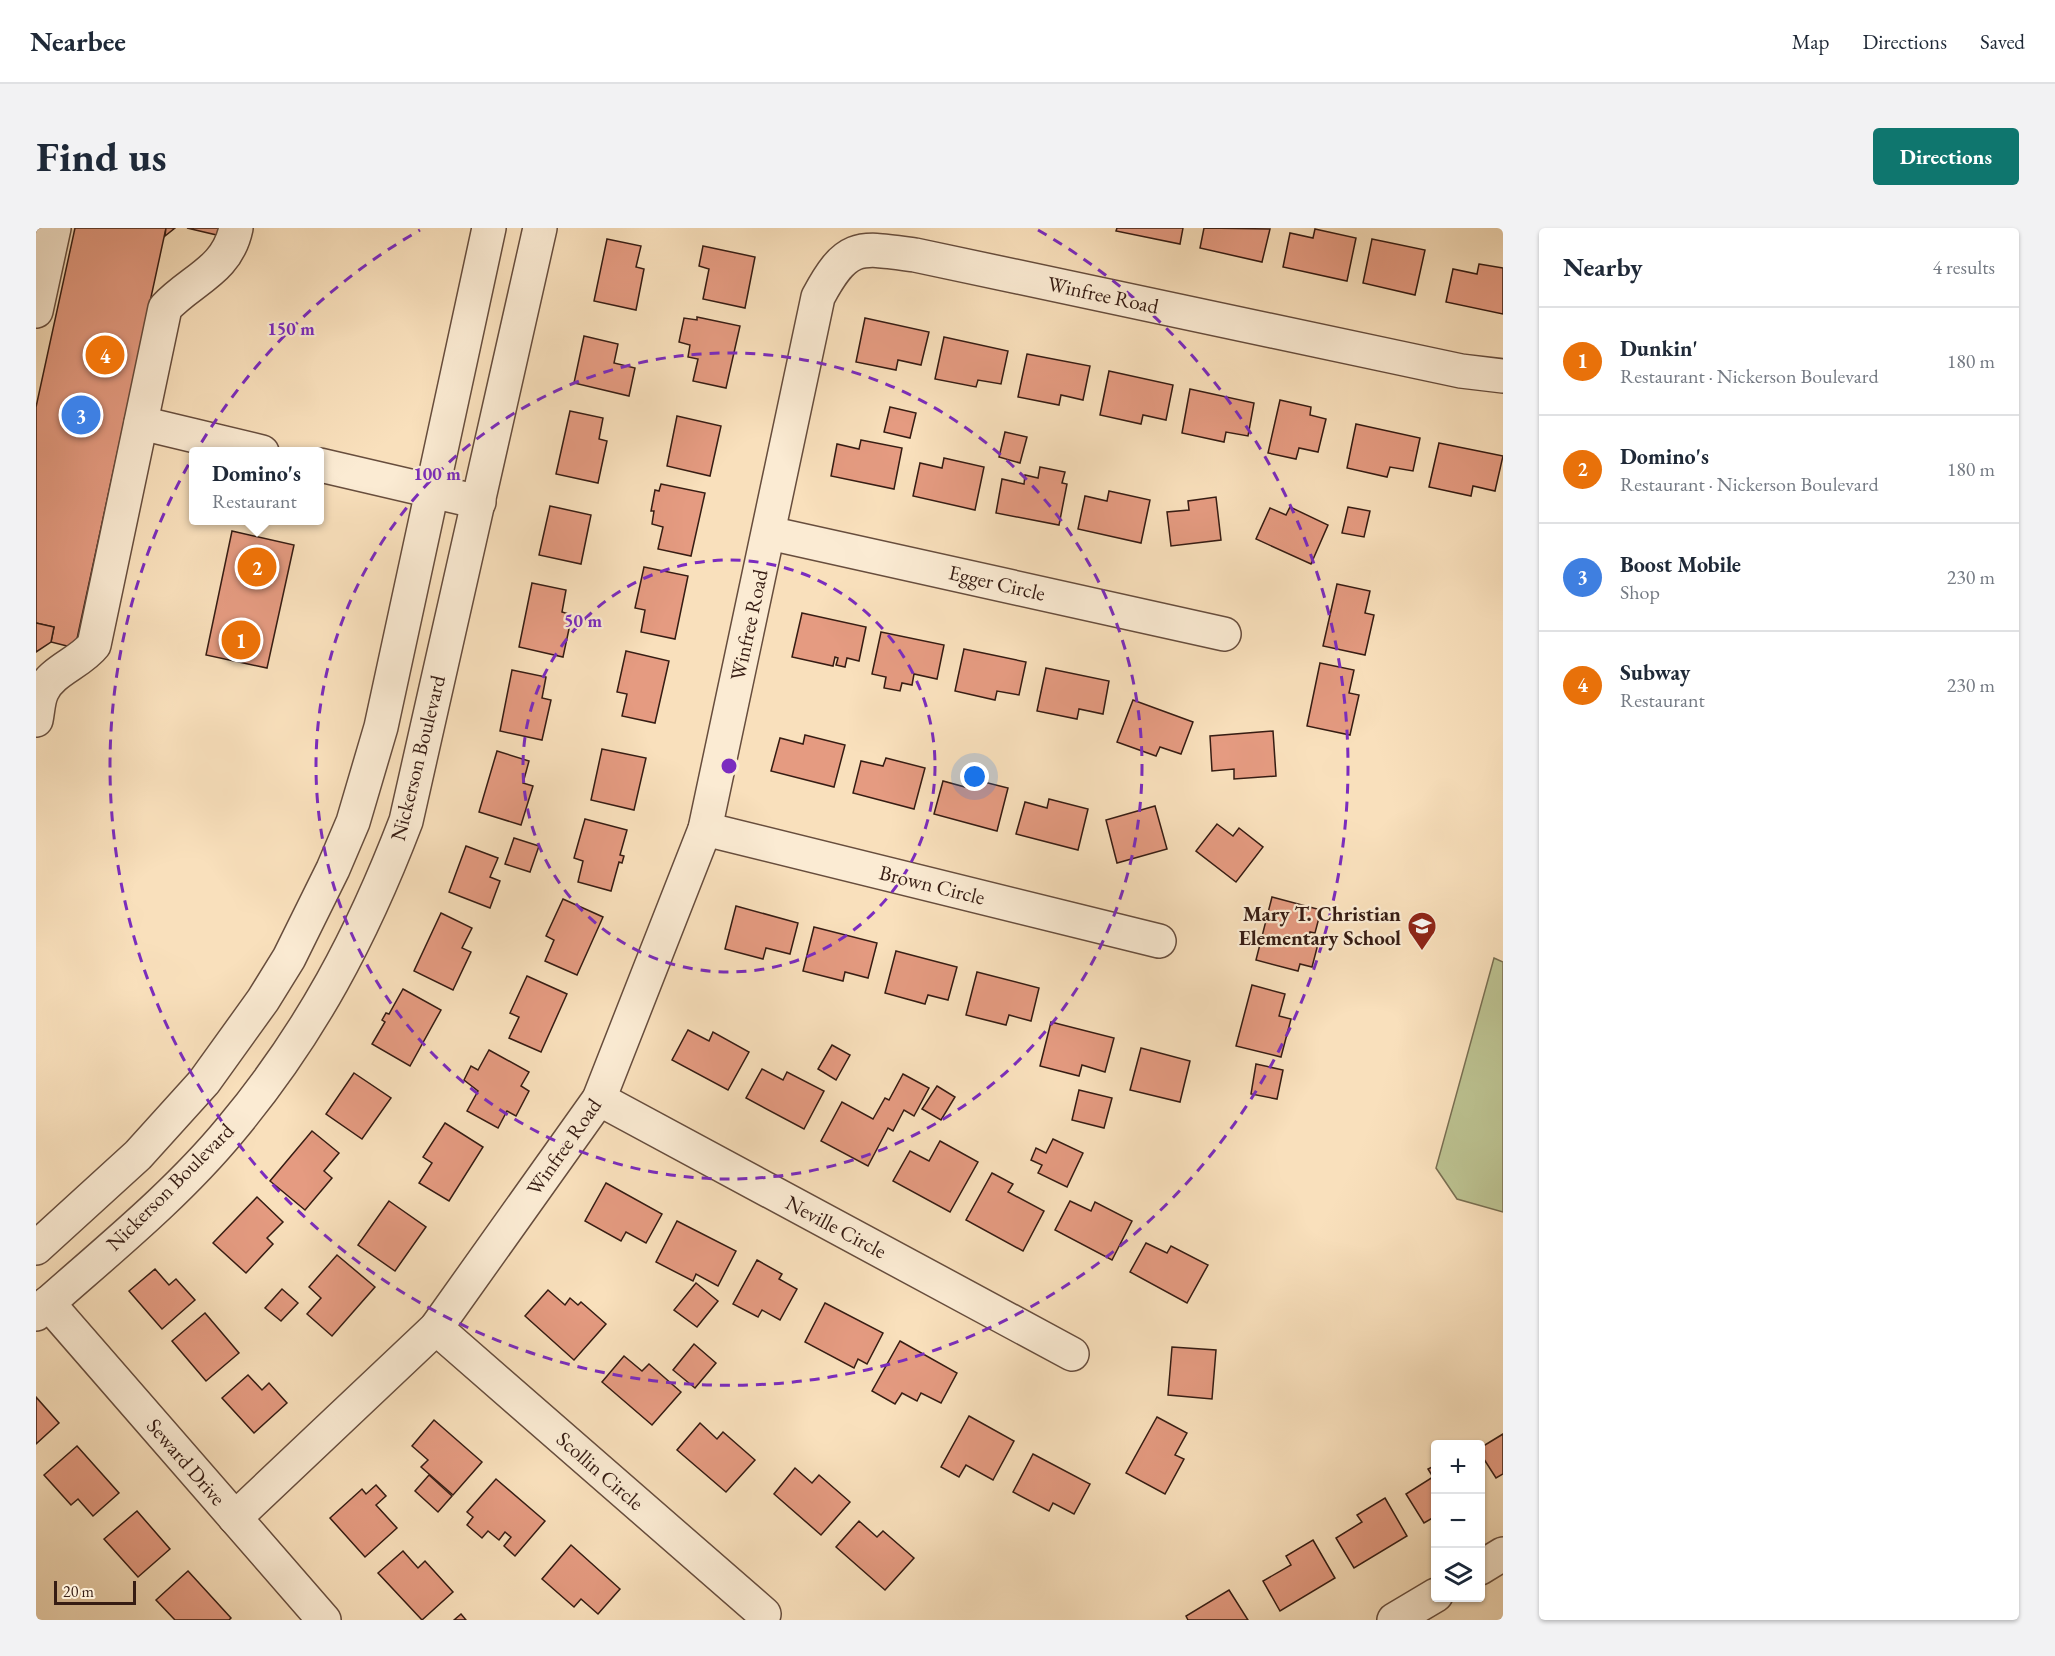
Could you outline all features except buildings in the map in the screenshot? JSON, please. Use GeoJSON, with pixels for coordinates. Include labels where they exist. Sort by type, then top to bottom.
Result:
{"type":"FeatureCollection","features":[{"type":"Feature","properties":{"kind":"street"},"geometry":{"type":"LineString","coordinates":[[36,311],[54,228]]}},
{"type":"Feature","properties":{"kind":"street"},"geometry":{"type":"LineString","coordinates":[[36,720],[42,691],[52,679],[85,656],[94,645],[165,308],[176,297],[212,272],[224,257],[237,228]]}},
{"type":"Feature","properties":{"kind":"street","name":"Nickerson Boulevard"},"geometry":{"type":"LineString","coordinates":[[36,1248],[138,1155],[204,1082],[263,1000],[306,926],[353,822],[368,776],[489,228]]}},
{"type":"Feature","properties":{"kind":"street","name":"Nickerson Boulevard"},"geometry":{"type":"LineString","coordinates":[[42,1308],[173,1190],[230,1130],[272,1077],[340,970],[378,892],[406,821],[540,228]]}},
{"type":"Feature","properties":{"kind":"street","name":"Winfree Road"},"geometry":{"type":"LineString","coordinates":[[235,1518],[436,1329],[599,1100],[705,829],[818,297],[831,272],[849,253],[878,250],[915,255],[1461,371],[1503,376]]}},
{"type":"Feature","properties":{"kind":"street"},"geometry":{"type":"LineString","coordinates":[[141,423],[241,447]]}},
{"type":"Feature","properties":{"kind":"street"},"geometry":{"type":"LineString","coordinates":[[324,466],[479,502]]}},
{"type":"Feature","properties":{"kind":"street","name":"Egger Circle"},"geometry":{"type":"LineString","coordinates":[[769,532],[1224,634]]}},
{"type":"Feature","properties":{"kind":"street","name":"Brown Circle"},"geometry":{"type":"LineString","coordinates":[[705,829],[1159,941]]}},
{"type":"Feature","properties":{"kind":"street","name":"Neville Circle"},"geometry":{"type":"LineString","coordinates":[[599,1100],[1072,1354]]}},
{"type":"Feature","properties":{"kind":"street","name":"Seward Drive"},"geometry":{"type":"LineString","coordinates":[[42,1308],[235,1518],[324,1620]]}},
{"type":"Feature","properties":{"kind":"street","name":"Scollin Circle"},"geometry":{"type":"LineString","coordinates":[[436,1329],[764,1614]]}},
{"type":"Feature","properties":{"kind":"street"},"geometry":{"type":"LineString","coordinates":[[1485,1565],[1503,1554]]}},
{"type":"Feature","properties":{"kind":"street"},"geometry":{"type":"LineString","coordinates":[[1395,1620],[1431,1598]]}},
{"type":"Feature","properties":{"kind":"green space"},"geometry":{"type":"Polygon","coordinates":[[[1494,958],[1503,962],[1503,1212],[1457,1199],[1436,1168],[1494,958]]]}},
{"type":"Feature","properties":{"kind":"place","name":"Subway"},"geometry":{"type":"Point","coordinates":[105,355]}},
{"type":"Feature","properties":{"kind":"place","name":"Boost Mobile"},"geometry":{"type":"Point","coordinates":[81,415]}},
{"type":"Feature","properties":{"kind":"place","name":"Domino's"},"geometry":{"type":"Point","coordinates":[257,567]}},
{"type":"Feature","properties":{"kind":"place","name":"Dunkin'"},"geometry":{"type":"Point","coordinates":[241,640]}},
{"type":"Feature","properties":{"kind":"place","name":"Mary T. Christian Elementary School"},"geometry":{"type":"Point","coordinates":[1422,952]}}]}
